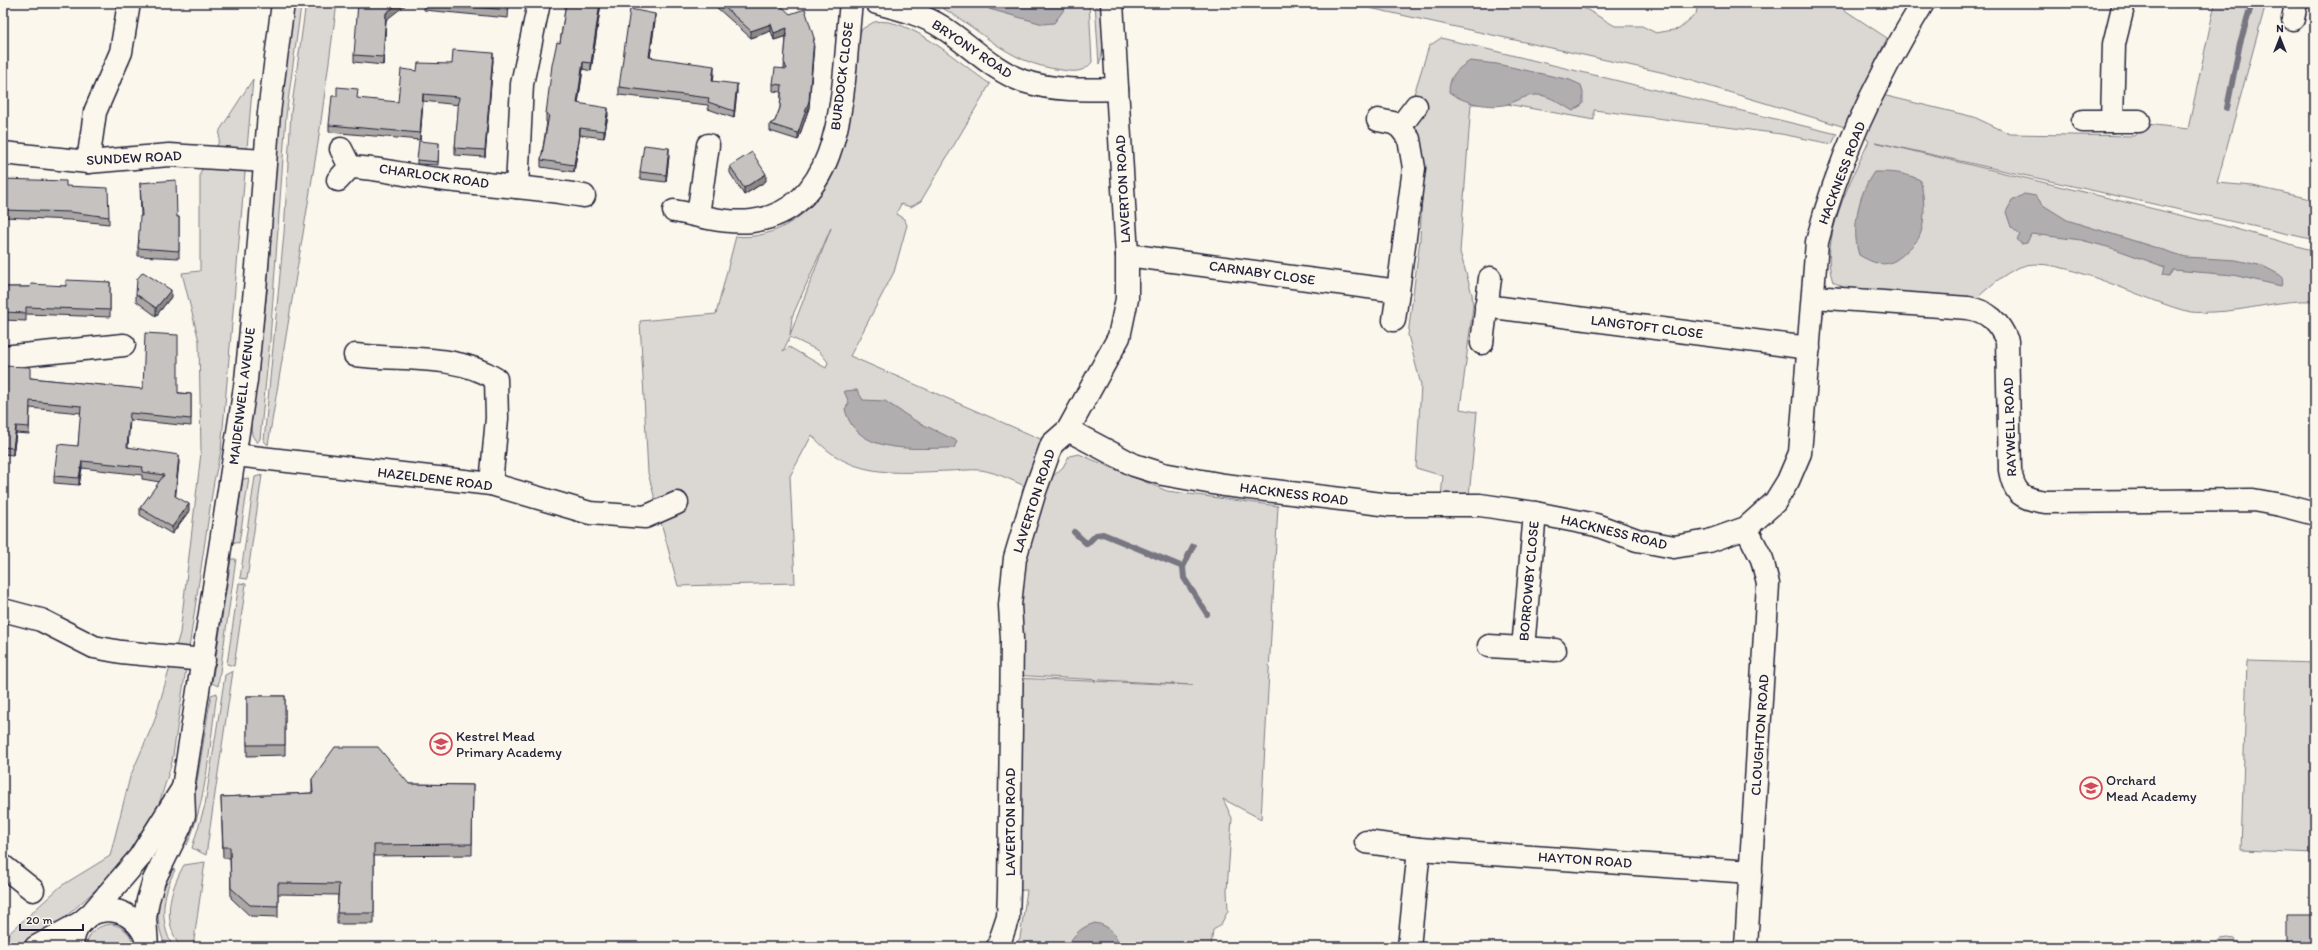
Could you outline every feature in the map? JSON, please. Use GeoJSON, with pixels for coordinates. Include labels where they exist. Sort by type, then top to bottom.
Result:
{"type":"FeatureCollection","features":[{"type":"Feature","properties":{"kind":"street"},"geometry":{"type":"LineString","coordinates":[[88,162],[95,112],[121,52],[129,3]]}},
{"type":"Feature","properties":{"kind":"street","name":"MAIDENWELL AVENUE"},"geometry":{"type":"LineString","coordinates":[[146,942],[146,910],[150,893],[177,836],[184,815],[183,788],[235,455],[254,306],[274,62],[283,3]]}},
{"type":"Feature","properties":{"kind":"street"},"geometry":{"type":"LineString","coordinates":[[517,187],[522,84],[539,3]]}},
{"type":"Feature","properties":{"kind":"street","name":"BURDOCK CLOSE"},"geometry":{"type":"LineString","coordinates":[[674,211],[732,221],[764,219],[789,207],[812,186],[824,166],[838,125],[851,3]]}},
{"type":"Feature","properties":{"kind":"street","name":"BRYONY ROAD"},"geometry":{"type":"LineString","coordinates":[[877,3],[910,12],[936,23],[990,63],[1022,81],[1072,90],[1117,89]]}},
{"type":"Feature","properties":{"kind":"street","name":"LAVERTON ROAD"},"geometry":{"type":"LineString","coordinates":[[998,947],[1008,916],[1010,891],[1012,639],[1010,605],[1015,558],[1052,444],[1068,430],[1118,337],[1127,299],[1127,255],[1112,3]]}},
{"type":"Feature","properties":{"kind":"street","name":"HACKNESS ROAD"},"geometry":{"type":"LineString","coordinates":[[1068,430],[1134,465],[1163,474],[1224,486],[1390,505],[1480,505],[1535,513],[1596,525],[1637,540],[1674,547],[1709,541],[1746,528],[1775,502],[1788,481],[1800,453],[1817,242],[1825,209],[1866,109],[1898,44],[1923,3]]}},
{"type":"Feature","properties":{"kind":"street"},"geometry":{"type":"LineString","coordinates":[[2112,121],[2114,44],[2124,3]]}},
{"type":"Feature","properties":{"kind":"street"},"geometry":{"type":"LineString","coordinates":[[1400,127],[1416,106]]}},
{"type":"Feature","properties":{"kind":"street"},"geometry":{"type":"LineString","coordinates":[[1378,120],[1393,123],[1400,127],[1409,139],[1414,168],[1394,320]]}},
{"type":"Feature","properties":{"kind":"street"},"geometry":{"type":"LineString","coordinates":[[2083,121],[2139,121]]}},
{"type":"Feature","properties":{"kind":"street"},"geometry":{"type":"LineString","coordinates":[[698,215],[708,145]]}},
{"type":"Feature","properties":{"kind":"street","name":"SUNDEW ROAD"},"geometry":{"type":"LineString","coordinates":[[3,152],[88,162],[169,155],[265,161]]}},
{"type":"Feature","properties":{"kind":"street","name":"CHARLOCK ROAD"},"geometry":{"type":"LineString","coordinates":[[343,165],[382,169],[430,178],[584,196]]}},
{"type":"Feature","properties":{"kind":"street","name":"CARNABY CLOSE"},"geometry":{"type":"LineString","coordinates":[[1127,255],[1398,291]]}},
{"type":"Feature","properties":{"kind":"street"},"geometry":{"type":"LineString","coordinates":[[1482,343],[1490,278]]}},
{"type":"Feature","properties":{"kind":"street","name":"RAYWELL ROAD"},"geometry":{"type":"LineString","coordinates":[[1813,297],[1982,310],[2001,326],[2007,341],[2010,470],[2013,485],[2020,494],[2031,500],[2046,502],[2253,500],[2281,505],[2315,514]]}},
{"type":"Feature","properties":{"kind":"street","name":"LANGTOFT CLOSE"},"geometry":{"type":"LineString","coordinates":[[1486,306],[1809,348]]}},
{"type":"Feature","properties":{"kind":"street"},"geometry":{"type":"LineString","coordinates":[[3,357],[124,345]]}},
{"type":"Feature","properties":{"kind":"street"},"geometry":{"type":"LineString","coordinates":[[355,355],[451,362],[481,369],[496,379],[497,418],[491,484]]}},
{"type":"Feature","properties":{"kind":"street","name":"HAZELDENE ROAD"},"geometry":{"type":"LineString","coordinates":[[235,455],[491,484],[590,513],[645,517],[677,503]]}},
{"type":"Feature","properties":{"kind":"street","name":"BORROWBY CLOSE"},"geometry":{"type":"LineString","coordinates":[[1523,648],[1535,513]]}},
{"type":"Feature","properties":{"kind":"street","name":"CLOUGHTON ROAD"},"geometry":{"type":"LineString","coordinates":[[1746,528],[1762,559],[1768,584],[1746,947]]}},
{"type":"Feature","properties":{"kind":"street"},"geometry":{"type":"LineString","coordinates":[[3,610],[41,620],[94,647],[121,652],[204,660]]}},
{"type":"Feature","properties":{"kind":"street","name":"BORROWBY CLOSE"},"geometry":{"type":"LineString","coordinates":[[1489,646],[1555,650]]}},
{"type":"Feature","properties":{"kind":"street","name":"MAIDENWELL AVENUE"},"geometry":{"type":"LineString","coordinates":[[72,947],[74,937],[86,918],[136,863],[183,788]]}},
{"type":"Feature","properties":{"kind":"street","name":"HAYTON ROAD"},"geometry":{"type":"LineString","coordinates":[[1366,842],[1419,849],[1751,872]]}},
{"type":"Feature","properties":{"kind":"street"},"geometry":{"type":"LineString","coordinates":[[1409,947],[1419,849]]}},
{"type":"Feature","properties":{"kind":"street"},"geometry":{"type":"LineString","coordinates":[[3,866],[33,890]]}},
{"type":"Feature","properties":{"kind":"street","name":"MAIDENWELL AVENUE"},"geometry":{"type":"LineString","coordinates":[[36,947],[86,918],[106,910],[121,911],[139,924],[146,942]]}},
{"type":"Feature","properties":{"kind":"shaded area"},"geometry":{"type":"Polygon","coordinates":[[[306,3],[337,3],[318,143],[268,445],[264,441],[284,233],[291,112],[306,3]]]}},
{"type":"Feature","properties":{"kind":"shaded area"},"geometry":{"type":"Polygon","coordinates":[[[933,3],[1089,3],[1092,62],[1089,66],[1082,70],[1070,71],[1042,66],[1024,60],[1008,52],[950,12],[933,3]]]}},
{"type":"Feature","properties":{"kind":"shaded area"},"geometry":{"type":"Polygon","coordinates":[[[987,3],[1069,3],[1054,23],[1043,24],[989,9],[987,3]]]}},
{"type":"Feature","properties":{"kind":"shaded area"},"geometry":{"type":"Polygon","coordinates":[[[1095,3],[1101,3],[1103,26],[1103,49],[1099,64],[1095,3]]]}},
{"type":"Feature","properties":{"kind":"shaded area"},"geometry":{"type":"Polygon","coordinates":[[[1347,3],[1567,3],[1579,5],[1615,26],[1642,26],[1656,33],[1679,29],[1696,14],[1698,3],[1834,3],[1887,38],[1845,127],[1665,73],[1347,3]]]}},
{"type":"Feature","properties":{"kind":"shaded area"},"geometry":{"type":"Polygon","coordinates":[[[2215,3],[2266,3],[2217,183],[2253,186],[2315,200],[2315,240],[1875,142],[2225,226],[2315,251],[2315,301],[2277,303],[2239,310],[2191,312],[2153,300],[2079,272],[2056,266],[2036,264],[2020,267],[2008,273],[1991,285],[1976,299],[1845,288],[1833,282],[1830,266],[1830,248],[1833,230],[1846,191],[1869,141],[1857,131],[1874,93],[1974,117],[2010,134],[2134,136],[2147,124],[2188,129],[2215,3]]]}},
{"type":"Feature","properties":{"kind":"shaded area"},"geometry":{"type":"Polygon","coordinates":[[[294,6],[301,6],[286,116],[270,340],[260,439],[257,443],[252,435],[251,426],[267,292],[279,117],[294,6]]]}},
{"type":"Feature","properties":{"kind":"shaded area"},"geometry":{"type":"Polygon","coordinates":[[[874,22],[888,22],[903,26],[935,44],[990,84],[921,201],[911,207],[901,204],[896,214],[904,219],[907,225],[894,272],[850,356],[1052,444],[1035,491],[1002,476],[981,470],[892,472],[858,466],[842,459],[826,449],[812,435],[790,476],[795,583],[678,586],[648,473],[640,321],[716,314],[736,236],[757,236],[772,232],[785,226],[811,206],[827,186],[845,141],[850,116],[856,40],[862,29],[874,22]],[[831,228],[792,317],[790,335],[831,228]],[[790,337],[783,351],[789,347],[826,368],[828,362],[819,351],[790,337]]]}},
{"type":"Feature","properties":{"kind":"shaded area"},"geometry":{"type":"Polygon","coordinates":[[[1441,38],[1837,134],[1832,144],[1781,134],[1594,110],[1594,120],[1507,104],[1471,104],[1460,252],[1472,294],[1473,306],[1460,409],[1477,412],[1469,496],[1441,497],[1443,476],[1416,468],[1421,385],[1408,335],[1420,239],[1423,173],[1415,126],[1427,104],[1414,94],[1429,46],[1441,38]]]}},
{"type":"Feature","properties":{"kind":"shaded area"},"geometry":{"type":"Polygon","coordinates":[[[1470,61],[1497,64],[1570,80],[1581,85],[1583,104],[1573,111],[1551,98],[1542,95],[1529,96],[1508,104],[1494,106],[1469,102],[1449,92],[1449,86],[1452,77],[1461,67],[1470,61]]]}},
{"type":"Feature","properties":{"kind":"shaded area"},"geometry":{"type":"Polygon","coordinates":[[[253,79],[221,451],[214,481],[172,762],[155,817],[110,877],[51,930],[24,947],[3,947],[3,939],[61,886],[110,856],[130,777],[154,722],[180,633],[201,453],[199,341],[182,273],[200,271],[200,173],[219,142],[220,130],[253,79]]]}},
{"type":"Feature","properties":{"kind":"shaded area"},"geometry":{"type":"Polygon","coordinates":[[[1874,172],[1897,173],[1914,177],[1920,180],[1923,192],[1924,220],[1919,237],[1902,256],[1885,264],[1874,262],[1859,255],[1857,245],[1856,224],[1860,201],[1868,181],[1874,172]]]}},
{"type":"Feature","properties":{"kind":"shaded area"},"geometry":{"type":"Polygon","coordinates":[[[2024,194],[2036,196],[2043,205],[2067,220],[2186,257],[2236,260],[2263,266],[2280,275],[2283,280],[2281,286],[2233,275],[2173,270],[2169,276],[2163,275],[2165,267],[2115,249],[2081,240],[2031,234],[2027,243],[2021,244],[2017,239],[2020,235],[2011,227],[2006,212],[2012,201],[2024,194]]]}},
{"type":"Feature","properties":{"kind":"shaded area"},"geometry":{"type":"Polygon","coordinates":[[[857,390],[863,400],[885,401],[914,420],[957,441],[954,448],[922,449],[889,446],[874,442],[861,435],[851,424],[845,409],[849,403],[844,391],[857,390]]]}},
{"type":"Feature","properties":{"kind":"shaded area"},"geometry":{"type":"Polygon","coordinates":[[[1079,454],[1167,491],[1278,506],[1261,819],[1223,799],[1232,818],[1227,890],[1228,911],[1220,926],[1213,930],[1211,947],[1014,947],[1020,938],[1027,890],[1009,891],[1011,678],[1193,685],[1011,675],[1012,639],[1037,491],[1063,467],[1069,456],[1079,454]]]}},
{"type":"Feature","properties":{"kind":"shaded area"},"geometry":{"type":"Polygon","coordinates":[[[262,475],[247,579],[240,578],[255,477],[262,475]]]}},
{"type":"Feature","properties":{"kind":"shaded area"},"geometry":{"type":"Polygon","coordinates":[[[249,478],[239,543],[233,542],[243,479],[249,478]]]}},
{"type":"Feature","properties":{"kind":"shaded area"},"geometry":{"type":"Polygon","coordinates":[[[231,559],[236,559],[218,686],[212,683],[231,559]]]}},
{"type":"Feature","properties":{"kind":"shaded area"},"geometry":{"type":"Polygon","coordinates":[[[239,583],[246,584],[234,666],[227,664],[239,583]]]}},
{"type":"Feature","properties":{"kind":"shaded area"},"geometry":{"type":"Polygon","coordinates":[[[2247,661],[2315,663],[2315,853],[2241,850],[2247,661]]]}},
{"type":"Feature","properties":{"kind":"shaded area"},"geometry":{"type":"Polygon","coordinates":[[[233,671],[206,855],[192,848],[205,805],[225,675],[233,671]]]}},
{"type":"Feature","properties":{"kind":"shaded area"},"geometry":{"type":"Polygon","coordinates":[[[217,693],[207,770],[194,828],[187,845],[181,842],[196,788],[211,695],[217,693]]]}},
{"type":"Feature","properties":{"kind":"shaded area"},"geometry":{"type":"Polygon","coordinates":[[[205,862],[193,947],[180,947],[174,937],[169,916],[171,895],[184,865],[205,862]]]}},
{"type":"Feature","properties":{"kind":"shaded area"},"geometry":{"type":"Polygon","coordinates":[[[168,867],[175,870],[167,889],[164,918],[173,947],[166,947],[159,926],[158,916],[158,907],[168,867]]]}},
{"type":"Feature","properties":{"kind":"shaded area"},"geometry":{"type":"Polygon","coordinates":[[[1095,923],[1108,928],[1116,938],[1120,947],[1067,947],[1072,938],[1078,932],[1095,923]]]}},
{"type":"Feature","properties":{"kind":"shaded area"},"geometry":{"type":"Polygon","coordinates":[[[112,924],[124,929],[127,932],[133,942],[134,947],[86,947],[89,937],[94,930],[102,926],[112,924]]]}},
{"type":"Feature","properties":{"kind":"shaded area"},"geometry":{"type":"Polygon","coordinates":[[[2221,939],[2234,939],[2242,947],[2211,947],[2221,939]]]}},
{"type":"Feature","properties":{"kind":"building"},"geometry":{"type":"Polygon","coordinates":[[[358,3],[399,3],[386,13],[383,57],[354,55],[358,3]]]}},
{"type":"Feature","properties":{"kind":"building"},"geometry":{"type":"Polygon","coordinates":[[[430,3],[508,3],[508,10],[430,3]]]}},
{"type":"Feature","properties":{"kind":"building"},"geometry":{"type":"Polygon","coordinates":[[[566,3],[600,3],[591,63],[583,62],[577,103],[608,108],[604,131],[580,128],[574,165],[541,160],[549,115],[546,114],[552,65],[557,42],[560,43],[566,3]]]}},
{"type":"Feature","properties":{"kind":"building"},"geometry":{"type":"Polygon","coordinates":[[[720,3],[778,3],[790,14],[805,9],[814,38],[809,101],[798,133],[770,124],[775,121],[780,108],[782,85],[773,84],[775,68],[787,69],[784,62],[787,28],[774,33],[771,24],[751,31],[720,3]]]}},
{"type":"Feature","properties":{"kind":"building"},"geometry":{"type":"Polygon","coordinates":[[[630,9],[655,14],[649,57],[714,66],[712,81],[737,84],[734,111],[708,102],[709,98],[619,87],[630,9]]]}},
{"type":"Feature","properties":{"kind":"building"},"geometry":{"type":"Polygon","coordinates":[[[453,50],[493,53],[485,150],[455,148],[459,97],[423,94],[420,133],[329,125],[332,96],[337,96],[337,87],[358,89],[357,98],[398,102],[401,69],[417,71],[418,63],[452,64],[453,50]]]}},
{"type":"Feature","properties":{"kind":"building"},"geometry":{"type":"Polygon","coordinates":[[[419,141],[439,143],[438,162],[417,160],[419,141]]]}},
{"type":"Feature","properties":{"kind":"building"},"geometry":{"type":"Polygon","coordinates":[[[644,145],[669,148],[666,175],[640,172],[644,145]]]}},
{"type":"Feature","properties":{"kind":"building"},"geometry":{"type":"Polygon","coordinates":[[[752,152],[766,174],[744,188],[730,166],[752,152]]]}},
{"type":"Feature","properties":{"kind":"building"},"geometry":{"type":"Polygon","coordinates":[[[3,179],[66,181],[66,186],[108,188],[109,217],[70,212],[3,210],[3,179]]]}},
{"type":"Feature","properties":{"kind":"building"},"geometry":{"type":"Polygon","coordinates":[[[176,180],[177,217],[179,217],[179,251],[138,248],[140,216],[142,216],[140,183],[176,180]]]}},
{"type":"Feature","properties":{"kind":"building"},"geometry":{"type":"Polygon","coordinates":[[[143,272],[171,290],[156,308],[136,294],[137,279],[143,272]]]}},
{"type":"Feature","properties":{"kind":"building"},"geometry":{"type":"Polygon","coordinates":[[[66,280],[110,282],[110,310],[26,307],[26,313],[3,312],[3,287],[30,287],[31,284],[66,286],[66,280]]]}},
{"type":"Feature","properties":{"kind":"building"},"geometry":{"type":"Polygon","coordinates":[[[145,333],[178,335],[178,393],[191,394],[191,419],[130,413],[127,447],[179,455],[175,496],[189,504],[172,527],[140,508],[164,475],[142,472],[143,467],[82,461],[79,478],[54,476],[58,444],[78,446],[81,406],[30,401],[29,427],[16,426],[13,448],[3,447],[3,366],[30,367],[30,378],[143,389],[145,333]]]}},
{"type":"Feature","properties":{"kind":"building"},"geometry":{"type":"Polygon","coordinates":[[[247,696],[285,696],[285,745],[247,745],[247,696]]]}},
{"type":"Feature","properties":{"kind":"building"},"geometry":{"type":"Polygon","coordinates":[[[335,747],[378,747],[409,784],[473,785],[472,844],[374,845],[374,913],[337,913],[339,884],[278,883],[278,906],[250,905],[231,888],[230,847],[223,847],[221,797],[313,793],[312,779],[335,747]]]}},
{"type":"Feature","properties":{"kind":"building"},"geometry":{"type":"Polygon","coordinates":[[[2287,915],[2315,915],[2315,947],[2287,947],[2287,915]]]}},
{"type":"Feature","properties":{"kind":"waterway"},"geometry":{"type":"LineString","coordinates":[[2227,108],[2240,43],[2252,3]]}},
{"type":"Feature","properties":{"kind":"waterway"},"geometry":{"type":"LineString","coordinates":[[1074,532],[1087,544],[1096,535],[1103,534],[1183,567]]}},
{"type":"Feature","properties":{"kind":"waterway"},"geometry":{"type":"LineString","coordinates":[[1193,546],[1183,567],[1184,578],[1207,614]]}},
{"type":"Feature","properties":{"kind":"place","name":"Kestrel Mead Primary Academy"},"geometry":{"type":"Point","coordinates":[441,744]}},
{"type":"Feature","properties":{"kind":"place","name":"Orchard Mead Academy"},"geometry":{"type":"Point","coordinates":[2091,788]}}]}
